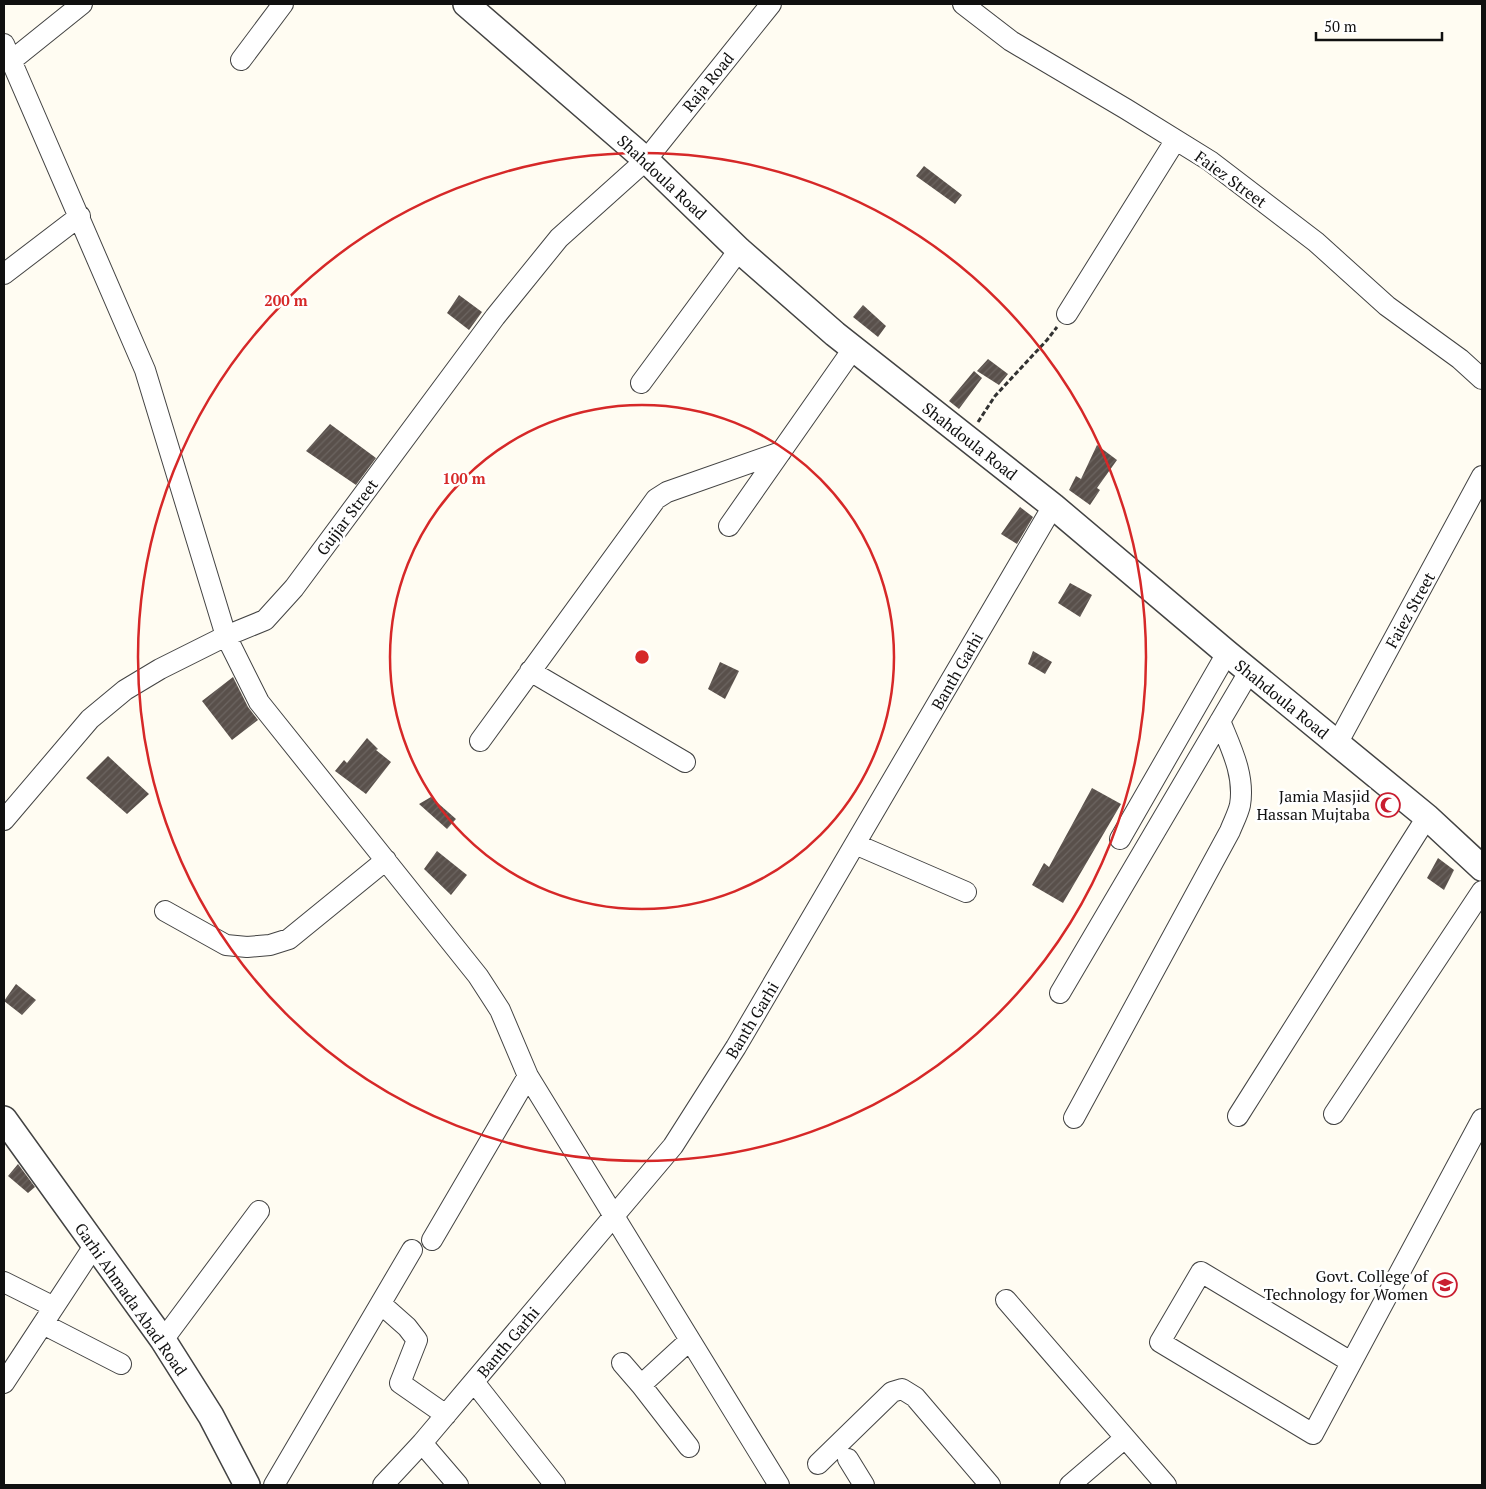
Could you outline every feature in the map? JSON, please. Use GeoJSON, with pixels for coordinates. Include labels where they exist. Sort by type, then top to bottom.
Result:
{"type":"FeatureCollection","features":[{"type":"Feature","properties":{"kind":"street"},"geometry":{"type":"LineString","coordinates":[[82,4],[7,52],[80,216],[145,370],[226,636],[259,702],[478,976],[500,1010],[528,1076],[690,1340],[770,1481]]}},
{"type":"Feature","properties":{"kind":"street"},"geometry":{"type":"LineString","coordinates":[[241,60],[283,4]]}},
{"type":"Feature","properties":{"kind":"street","name":"Shahdoula Road"},"geometry":{"type":"LineString","coordinates":[[466,4],[646,160],[739,250],[835,334],[1053,506],[1226,653],[1427,817],[1482,868]]}},
{"type":"Feature","properties":{"kind":"street","name":"Raja Road"},"geometry":{"type":"LineString","coordinates":[[646,160],[770,4]]}},
{"type":"Feature","properties":{"kind":"street","name":"Faiez Street"},"geometry":{"type":"LineString","coordinates":[[963,4],[1010,41],[1210,161],[1316,242],[1387,306],[1460,359],[1482,379]]}},
{"type":"Feature","properties":{"kind":"street"},"geometry":{"type":"LineString","coordinates":[[1066,314],[1175,141]]}},
{"type":"Feature","properties":{"kind":"street","name":"Gujjar Street"},"geometry":{"type":"LineString","coordinates":[[4,820],[90,719],[125,690],[160,669],[226,636],[265,620],[294,588],[495,317],[560,238],[646,160]]}},
{"type":"Feature","properties":{"kind":"street"},"geometry":{"type":"LineString","coordinates":[[4,274],[80,216]]}},
{"type":"Feature","properties":{"kind":"street"},"geometry":{"type":"LineString","coordinates":[[641,383],[739,250]]}},
{"type":"Feature","properties":{"kind":"street"},"geometry":{"type":"LineString","coordinates":[[729,526],[853,349]]}},
{"type":"Feature","properties":{"kind":"street"},"geometry":{"type":"LineString","coordinates":[[480,741],[656,499],[667,492],[781,452]]}},
{"type":"Feature","properties":{"kind":"street","name":"Faiez Street"},"geometry":{"type":"LineString","coordinates":[[1337,744],[1482,476]]}},
{"type":"Feature","properties":{"kind":"street","name":"Banth Garhi"},"geometry":{"type":"LineString","coordinates":[[383,1485],[422,1443],[673,1146],[736,1047],[1053,506]]}},
{"type":"Feature","properties":{"kind":"street"},"geometry":{"type":"LineString","coordinates":[[1120,839],[1226,653]]}},
{"type":"Feature","properties":{"kind":"street"},"geometry":{"type":"LineString","coordinates":[[530,671],[685,762]]}},
{"type":"Feature","properties":{"kind":"street"},"geometry":{"type":"LineString","coordinates":[[1060,993],[1249,672]]}},
{"type":"Feature","properties":{"kind":"street"},"geometry":{"type":"LineString","coordinates":[[1074,1118],[1230,831],[1240,807],[1242,791],[1239,769],[1220,721]]}},
{"type":"Feature","properties":{"kind":"street"},"geometry":{"type":"LineString","coordinates":[[1238,1116],[1427,817]]}},
{"type":"Feature","properties":{"kind":"street"},"geometry":{"type":"LineString","coordinates":[[856,844],[966,892]]}},
{"type":"Feature","properties":{"kind":"street"},"geometry":{"type":"LineString","coordinates":[[165,911],[226,945],[248,947],[270,944],[288,938],[386,860]]}},
{"type":"Feature","properties":{"kind":"street"},"geometry":{"type":"LineString","coordinates":[[1334,1114],[1482,891]]}},
{"type":"Feature","properties":{"kind":"street"},"geometry":{"type":"LineString","coordinates":[[432,1240],[528,1076]]}},
{"type":"Feature","properties":{"kind":"street"},"geometry":{"type":"LineString","coordinates":[[1352,1362],[1202,1272],[1160,1342],[1313,1434],[1352,1362],[1482,1119]]}},
{"type":"Feature","properties":{"kind":"street","name":"Garhi Ahmada Abad Road"},"geometry":{"type":"LineString","coordinates":[[5,1124],[163,1340],[212,1416],[240,1482]]}},
{"type":"Feature","properties":{"kind":"street"},"geometry":{"type":"LineString","coordinates":[[163,1340],[259,1211]]}},
{"type":"Feature","properties":{"kind":"street"},"geometry":{"type":"LineString","coordinates":[[5,1378],[94,1246]]}},
{"type":"Feature","properties":{"kind":"street"},"geometry":{"type":"LineString","coordinates":[[274,1485],[412,1250]]}},
{"type":"Feature","properties":{"kind":"street"},"geometry":{"type":"LineString","coordinates":[[4,1282],[48,1316],[121,1364]]}},
{"type":"Feature","properties":{"kind":"street"},"geometry":{"type":"LineString","coordinates":[[1006,1300],[1166,1485]]}},
{"type":"Feature","properties":{"kind":"street"},"geometry":{"type":"LineString","coordinates":[[381,1304],[407,1327],[417,1340],[400,1383],[446,1414]]}},
{"type":"Feature","properties":{"kind":"street"},"geometry":{"type":"LineString","coordinates":[[641,1384],[690,1340]]}},
{"type":"Feature","properties":{"kind":"street"},"geometry":{"type":"LineString","coordinates":[[622,1363],[641,1384],[688,1447]]}},
{"type":"Feature","properties":{"kind":"street"},"geometry":{"type":"LineString","coordinates":[[474,1382],[555,1485]]}},
{"type":"Feature","properties":{"kind":"street"},"geometry":{"type":"LineString","coordinates":[[818,1464],[892,1392],[902,1389],[915,1397],[990,1485]]}},
{"type":"Feature","properties":{"kind":"street"},"geometry":{"type":"LineString","coordinates":[[1070,1485],[1125,1438]]}},
{"type":"Feature","properties":{"kind":"street"},"geometry":{"type":"LineString","coordinates":[[422,1443],[458,1485]]}},
{"type":"Feature","properties":{"kind":"street"},"geometry":{"type":"LineString","coordinates":[[848,1459],[864,1485]]}},
{"type":"Feature","properties":{"kind":"path"},"geometry":{"type":"LineString","coordinates":[[967,439],[994,396],[1047,340],[1066,314]]}},
{"type":"Feature","properties":{"kind":"building"},"geometry":{"type":"Polygon","coordinates":[[[924,166],[962,195],[955,204],[916,176],[924,166]]]}},
{"type":"Feature","properties":{"kind":"building"},"geometry":{"type":"Polygon","coordinates":[[[459,295],[482,312],[469,330],[447,313],[459,295]]]}},
{"type":"Feature","properties":{"kind":"building"},"geometry":{"type":"Polygon","coordinates":[[[863,305],[886,326],[878,337],[853,317],[863,305]]]}},
{"type":"Feature","properties":{"kind":"building"},"geometry":{"type":"Polygon","coordinates":[[[988,359],[1008,374],[999,385],[977,371],[988,359]]]}},
{"type":"Feature","properties":{"kind":"building"},"geometry":{"type":"Polygon","coordinates":[[[974,371],[982,378],[959,409],[949,401],[974,371]]]}},
{"type":"Feature","properties":{"kind":"building"},"geometry":{"type":"Polygon","coordinates":[[[330,424],[376,458],[356,485],[306,451],[330,424]]]}},
{"type":"Feature","properties":{"kind":"building"},"geometry":{"type":"Polygon","coordinates":[[[1097,445],[1117,460],[1097,488],[1100,490],[1090,505],[1069,490],[1076,476],[1081,479],[1097,445]]]}},
{"type":"Feature","properties":{"kind":"building"},"geometry":{"type":"Polygon","coordinates":[[[1020,507],[1033,517],[1017,544],[1001,534],[1020,507]]]}},
{"type":"Feature","properties":{"kind":"building"},"geometry":{"type":"Polygon","coordinates":[[[1070,583],[1092,595],[1080,617],[1058,603],[1070,583]]]}},
{"type":"Feature","properties":{"kind":"building"},"geometry":{"type":"Polygon","coordinates":[[[1033,651],[1052,662],[1045,674],[1028,664],[1033,651]]]}},
{"type":"Feature","properties":{"kind":"building"},"geometry":{"type":"Polygon","coordinates":[[[720,662],[739,671],[725,699],[708,689],[720,662]]]}},
{"type":"Feature","properties":{"kind":"building"},"geometry":{"type":"Polygon","coordinates":[[[233,677],[248,707],[258,720],[232,740],[202,701],[233,677]]]}},
{"type":"Feature","properties":{"kind":"building"},"geometry":{"type":"Polygon","coordinates":[[[367,738],[378,749],[376,750],[391,762],[366,794],[335,771],[344,760],[347,763],[367,738]]]}},
{"type":"Feature","properties":{"kind":"building"},"geometry":{"type":"Polygon","coordinates":[[[108,756],[149,794],[127,814],[86,778],[108,756]]]}},
{"type":"Feature","properties":{"kind":"building"},"geometry":{"type":"Polygon","coordinates":[[[1092,788],[1121,804],[1063,903],[1032,885],[1044,863],[1049,867],[1092,788]]]}},
{"type":"Feature","properties":{"kind":"building"},"geometry":{"type":"Polygon","coordinates":[[[431,797],[456,819],[447,829],[419,804],[431,797]]]}},
{"type":"Feature","properties":{"kind":"building"},"geometry":{"type":"Polygon","coordinates":[[[437,851],[467,875],[451,895],[424,869],[437,851]]]}},
{"type":"Feature","properties":{"kind":"building"},"geometry":{"type":"Polygon","coordinates":[[[1438,858],[1454,870],[1444,890],[1427,878],[1438,858]]]}},
{"type":"Feature","properties":{"kind":"building"},"geometry":{"type":"Polygon","coordinates":[[[16,984],[36,1000],[22,1015],[4,1001],[16,984]]]}},
{"type":"Feature","properties":{"kind":"building"},"geometry":{"type":"Polygon","coordinates":[[[18,1164],[35,1187],[28,1193],[8,1176],[18,1164]]]}},
{"type":"Feature","properties":{"kind":"place","name":"Jamia Masjid Hassan Mujtaba"},"geometry":{"type":"Point","coordinates":[1388,805]}},
{"type":"Feature","properties":{"kind":"place","name":"Govt. College of Technology for Women"},"geometry":{"type":"Point","coordinates":[1445,1285]}}]}
